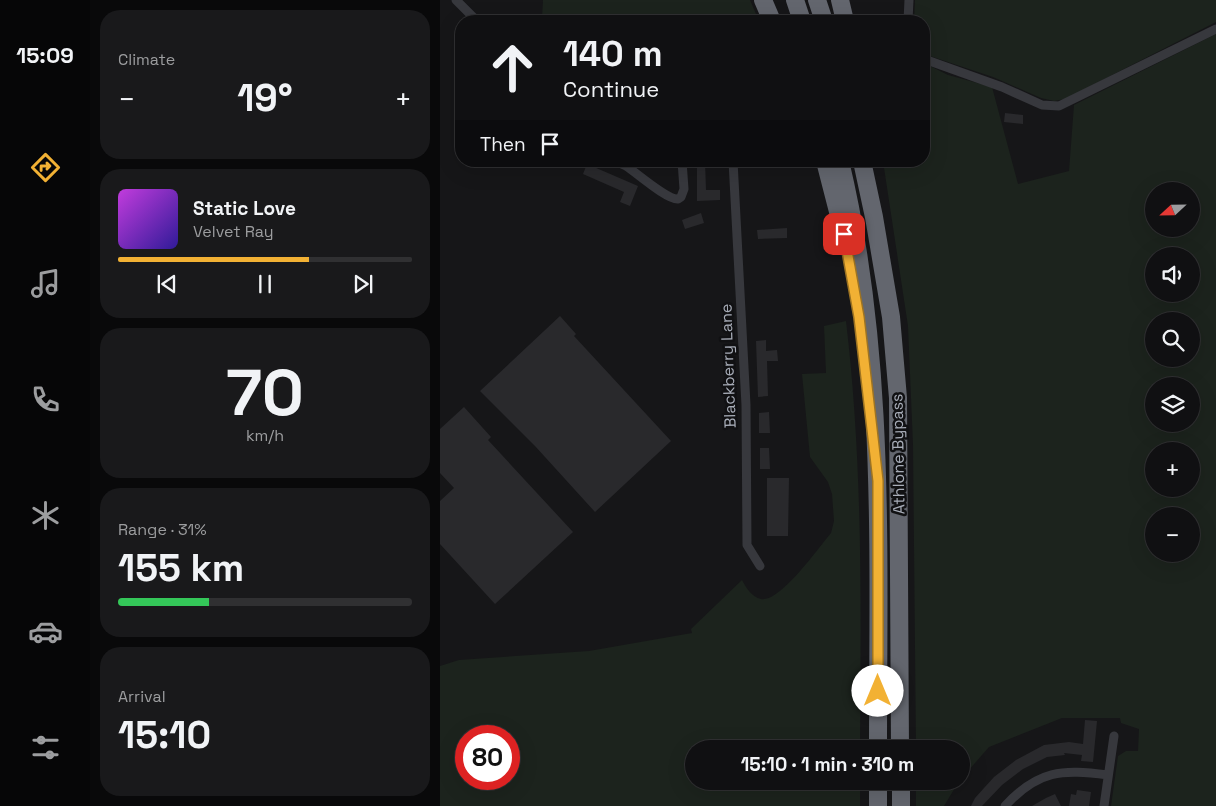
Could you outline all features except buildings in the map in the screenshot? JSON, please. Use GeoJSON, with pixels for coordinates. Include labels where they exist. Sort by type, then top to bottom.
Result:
{"type":"FeatureCollection","features":[{"type":"Feature","properties":{"kind":"highway"},"geometry":{"type":"LineString","coordinates":[[763,0],[769,15]]}},
{"type":"Feature","properties":{"kind":"highway"},"geometry":{"type":"LineString","coordinates":[[794,0],[800,15]]}},
{"type":"Feature","properties":{"kind":"highway"},"geometry":{"type":"LineString","coordinates":[[817,0],[822,15]]}},
{"type":"Feature","properties":{"kind":"highway"},"geometry":{"type":"LineString","coordinates":[[840,0],[844,15]]}},
{"type":"Feature","properties":{"kind":"highway"},"geometry":{"type":"LineString","coordinates":[[827,167],[844,234],[859,317],[878,481]]}},
{"type":"Feature","properties":{"kind":"highway","name":"Athlone Bypass"},"geometry":{"type":"LineString","coordinates":[[841,167],[861,270],[871,351],[878,481],[878,740]]}},
{"type":"Feature","properties":{"kind":"highway","name":"Athlone Bypass"},"geometry":{"type":"LineString","coordinates":[[863,167],[891,317],[898,398],[900,740]]}},
{"type":"Feature","properties":{"kind":"highway"},"geometry":{"type":"LineString","coordinates":[[874,167],[890,270],[891,317]]}},
{"type":"Feature","properties":{"kind":"highway"},"geometry":{"type":"LineString","coordinates":[[878,790],[878,806]]}},
{"type":"Feature","properties":{"kind":"highway"},"geometry":{"type":"LineString","coordinates":[[900,790],[901,806]]}},
{"type":"Feature","properties":{"kind":"street"},"geometry":{"type":"LineString","coordinates":[[456,0],[471,15]]}},
{"type":"Feature","properties":{"kind":"street"},"geometry":{"type":"LineString","coordinates":[[908,15],[909,0]]}},
{"type":"Feature","properties":{"kind":"street"},"geometry":{"type":"LineString","coordinates":[[930,61],[1002,87],[1042,105],[1059,106],[1216,29]]}},
{"type":"Feature","properties":{"kind":"street"},"geometry":{"type":"LineString","coordinates":[[632,167],[667,197],[678,199],[681,197],[684,189],[682,167]]}},
{"type":"Feature","properties":{"kind":"street","name":"Blackberry Lane"},"geometry":{"type":"LineString","coordinates":[[733,167],[746,405],[747,544],[760,566]]}},
{"type":"Feature","properties":{"kind":"street"},"geometry":{"type":"LineString","coordinates":[[1104,806],[1114,736]]}},
{"type":"Feature","properties":{"kind":"street"},"geometry":{"type":"LineString","coordinates":[[1005,806],[1028,785],[1050,774],[1066,771],[1108,775]]}},
{"type":"Feature","properties":{"kind":"shaded area"},"geometry":{"type":"Polygon","coordinates":[[[543,0],[750,0],[756,15],[542,15],[543,0]]]}},
{"type":"Feature","properties":{"kind":"shaded area"},"geometry":{"type":"Polygon","coordinates":[[[915,0],[1216,0],[1216,22],[1065,99],[1054,101],[1041,98],[993,77],[930,56],[930,15],[914,15],[915,0]]]}},
{"type":"Feature","properties":{"kind":"shaded area"},"geometry":{"type":"Polygon","coordinates":[[[1216,34],[1216,806],[1111,806],[1118,756],[1126,751],[1138,751],[1139,729],[1121,723],[1120,718],[1062,718],[989,747],[970,769],[970,740],[916,740],[913,445],[908,326],[884,167],[930,167],[930,66],[948,75],[992,87],[1018,184],[1069,171],[1074,105],[1216,34]]]}},
{"type":"Feature","properties":{"kind":"shaded area"},"geometry":{"type":"Polygon","coordinates":[[[846,321],[856,428],[860,535],[860,740],[685,740],[685,790],[860,790],[860,806],[440,806],[440,666],[459,660],[589,651],[692,633],[691,629],[742,580],[752,594],[761,599],[769,598],[778,592],[799,573],[831,533],[834,521],[832,494],[828,482],[810,457],[802,374],[826,373],[824,326],[846,321]]]}},
{"type":"Feature","properties":{"kind":"shaded area"},"geometry":{"type":"Polygon","coordinates":[[[916,790],[954,790],[944,806],[916,806],[916,790]]]}},
{"type":"Feature","properties":{"kind":"route"},"geometry":{"type":"LineString","coordinates":[[844,234],[859,317],[878,481],[878,691]]}}]}
